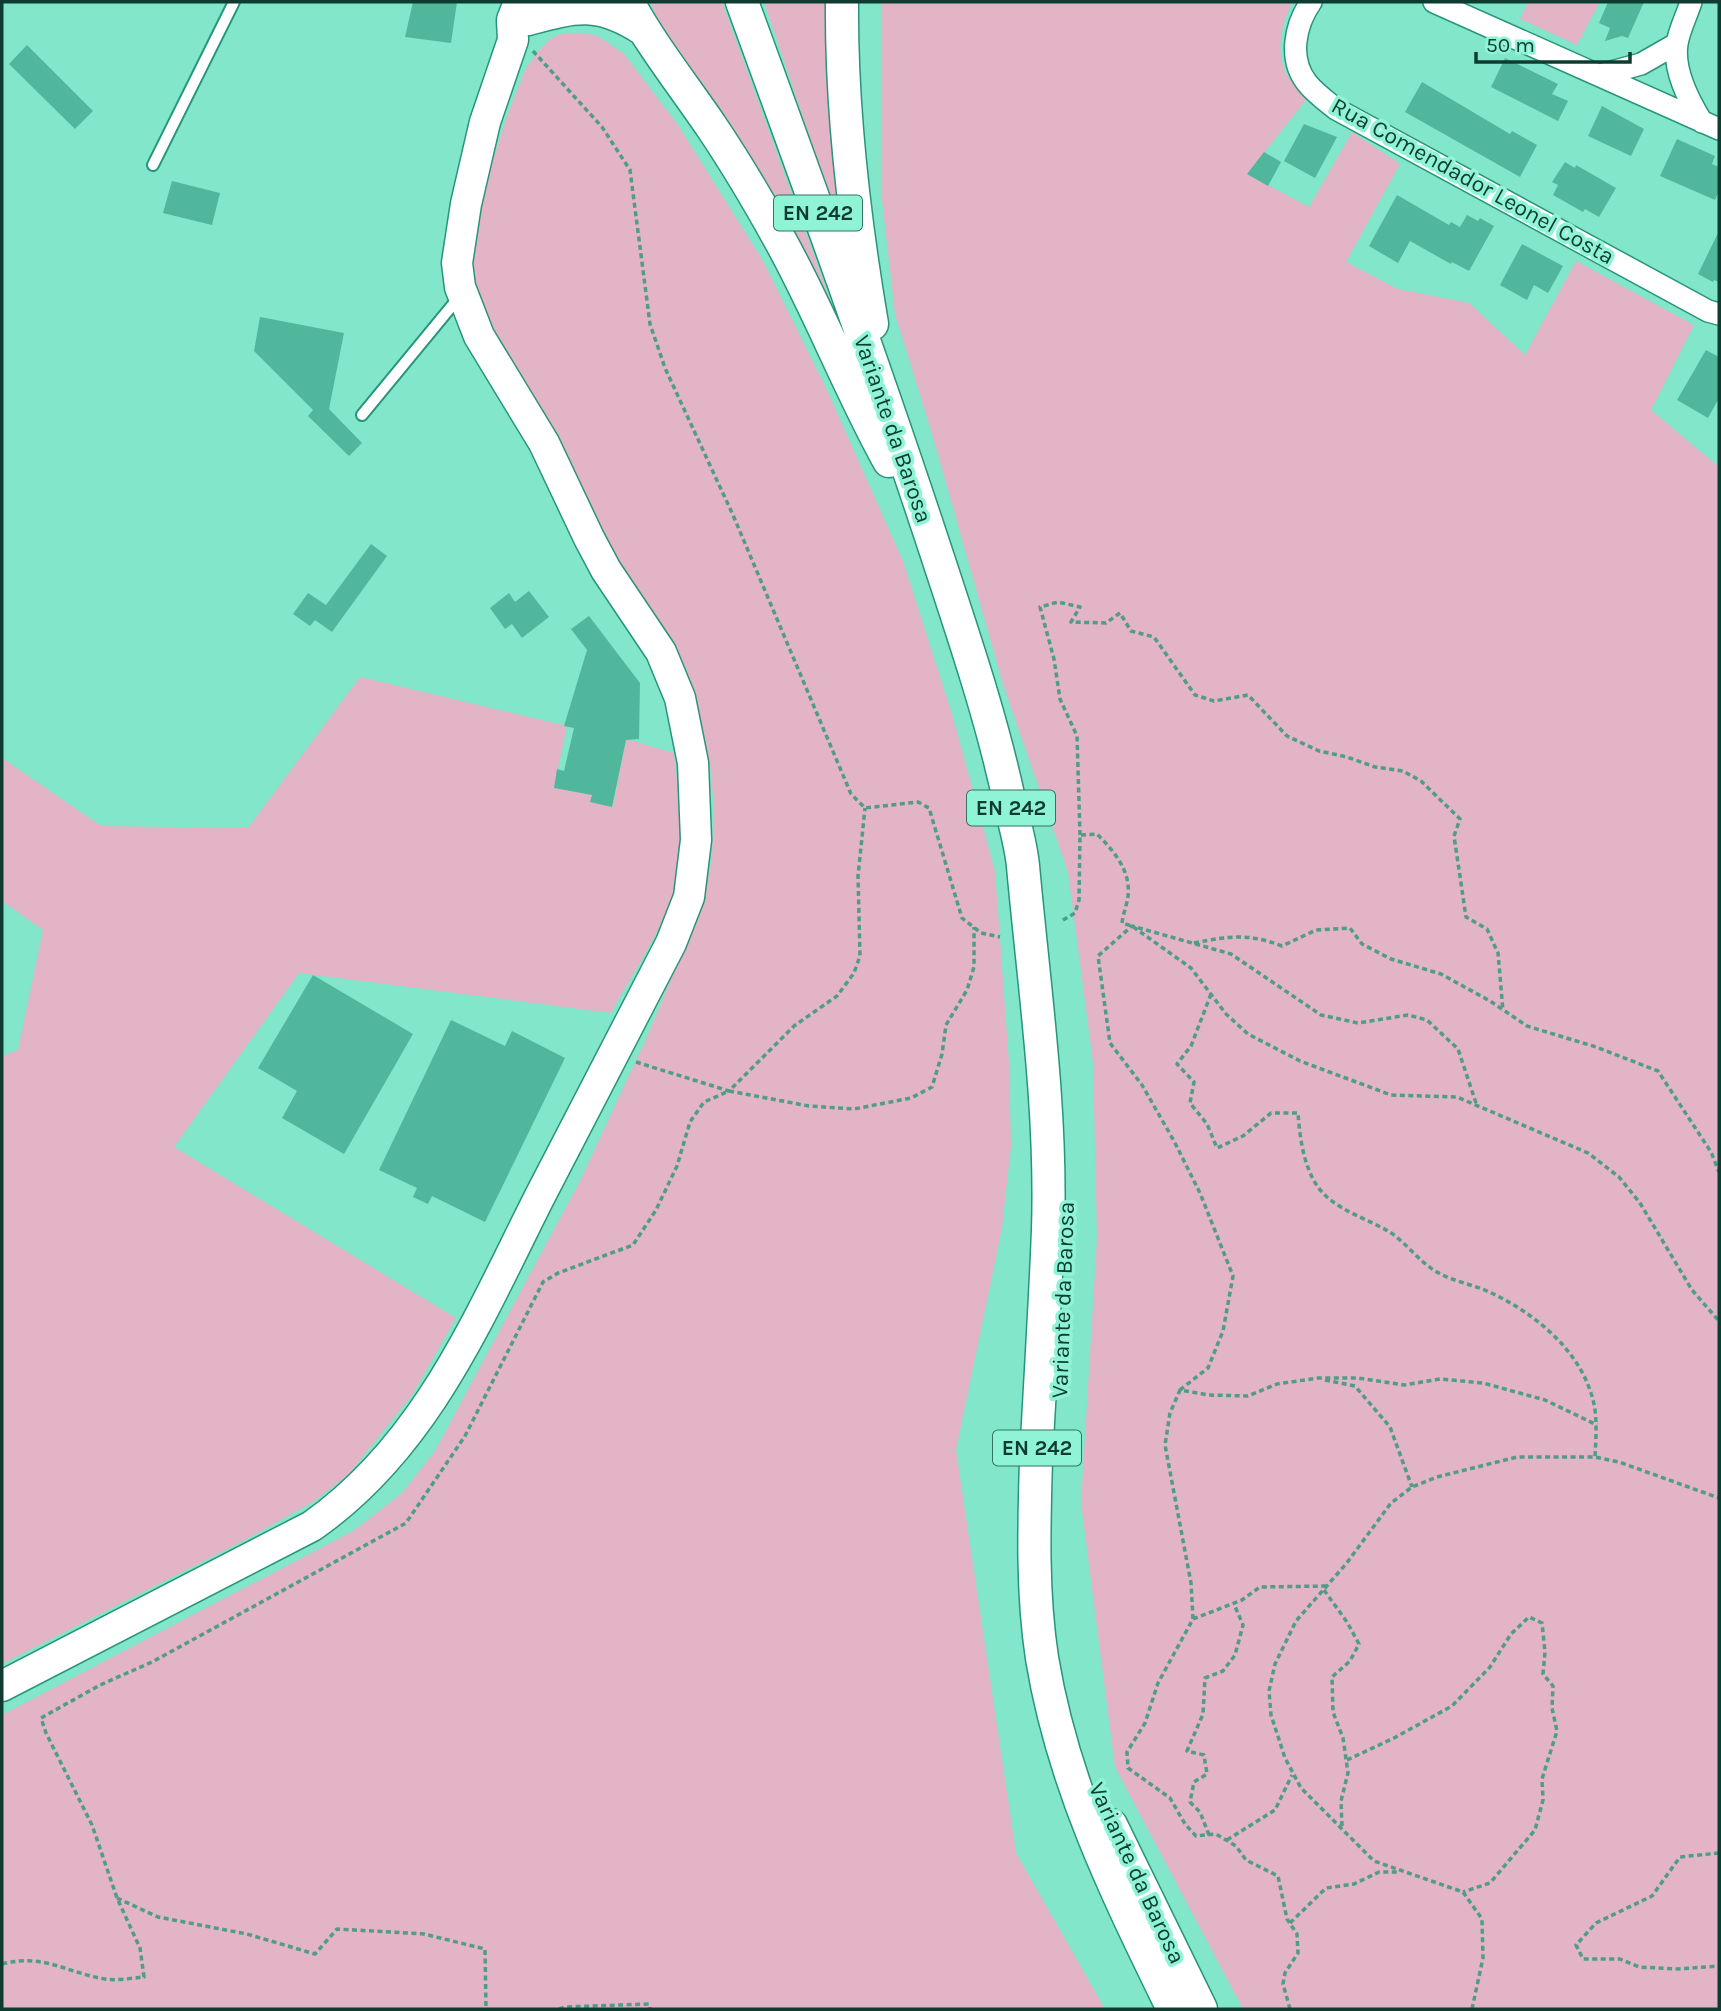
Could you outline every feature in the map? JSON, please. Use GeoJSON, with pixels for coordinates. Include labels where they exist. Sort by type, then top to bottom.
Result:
{"type":"FeatureCollection","features":[{"type":"Feature","properties":{"kind":"main road","name":"Variante da Barosa"},"geometry":{"type":"LineString","coordinates":[[742,2],[892,425],[973,665],[999,754],[1023,862],[1024,902],[1036,979],[1045,1073],[1048,1156],[1048,1234],[1034,1525],[1036,1603],[1040,1639],[1058,1734],[1073,1786],[1112,1880],[1173,2009]]}},
{"type":"Feature","properties":{"kind":"main road"},"geometry":{"type":"LineString","coordinates":[[842,2],[847,127],[860,246],[892,425]]}},
{"type":"Feature","properties":{"kind":"main road"},"geometry":{"type":"LineString","coordinates":[[2,1686],[312,1526],[367,1481],[403,1441],[458,1357],[671,943],[692,882],[696,809],[693,763],[680,698],[661,652],[619,592],[594,549],[549,453],[483,343],[462,294],[457,263],[466,204],[485,122],[526,16],[576,8],[597,8],[635,15],[712,128],[781,242],[862,411],[928,529]]}},
{"type":"Feature","properties":{"kind":"main road","name":"Variante da Barosa"},"geometry":{"type":"LineString","coordinates":[[1023,862],[1038,896],[1045,931],[1060,1032],[1065,1090],[1068,1226],[1054,1548],[1055,1602],[1062,1651],[1077,1729],[1102,1804],[1201,2009]]}},
{"type":"Feature","properties":{"kind":"street","name":"Rua Comendador Leonel Costa"},"geometry":{"type":"LineString","coordinates":[[1311,2],[1297,29],[1297,64],[1306,82],[1327,102],[1708,311],[1719,314]]}},
{"type":"Feature","properties":{"kind":"street"},"geometry":{"type":"LineString","coordinates":[[1434,2],[1711,125]]}},
{"type":"Feature","properties":{"kind":"street"},"geometry":{"type":"LineString","coordinates":[[1691,2],[1676,44],[1683,83],[1711,125]]}},
{"type":"Feature","properties":{"kind":"street"},"geometry":{"type":"LineString","coordinates":[[1600,75],[1641,64],[1676,44]]}},
{"type":"Feature","properties":{"kind":"lane"},"geometry":{"type":"LineString","coordinates":[[153,165],[234,2]]}},
{"type":"Feature","properties":{"kind":"lane"},"geometry":{"type":"LineString","coordinates":[[362,415],[462,294]]}},
{"type":"Feature","properties":{"kind":"path"},"geometry":{"type":"LineString","coordinates":[[526,16],[537,53],[603,127],[630,170],[650,324],[665,368],[733,516],[837,765],[851,794],[865,808]]}},
{"type":"Feature","properties":{"kind":"path"},"geometry":{"type":"LineString","coordinates":[[1063,920],[1075,913],[1079,900],[1080,835],[1077,736],[1060,699],[1054,659],[1040,607],[1058,602],[1080,607],[1071,622],[1106,623],[1120,613],[1131,631],[1154,637],[1195,695],[1214,701],[1248,695],[1287,737],[1320,751],[1375,767],[1403,771],[1421,781],[1461,819],[1454,836],[1466,917],[1487,929],[1498,953],[1503,1011]]}},
{"type":"Feature","properties":{"kind":"path"},"geometry":{"type":"LineString","coordinates":[[865,808],[918,802],[929,808],[962,918],[981,933],[1000,937]]}},
{"type":"Feature","properties":{"kind":"path"},"geometry":{"type":"LineString","coordinates":[[2,1964],[34,1961],[61,1965],[106,1979],[144,1977],[140,1948],[117,1898],[92,1825],[41,1718],[100,1685],[152,1662],[406,1524],[465,1436],[543,1282],[558,1273],[633,1245],[656,1210],[677,1166],[690,1122],[704,1102],[729,1091],[794,1026],[837,996],[855,973],[860,956],[858,876],[865,808]]}},
{"type":"Feature","properties":{"kind":"path"},"geometry":{"type":"LineString","coordinates":[[1080,835],[1097,834],[1120,860],[1128,881],[1128,897],[1122,923],[1231,954],[1321,1015],[1358,1023],[1408,1015],[1427,1020],[1458,1049],[1476,1103]]}},
{"type":"Feature","properties":{"kind":"path"},"geometry":{"type":"LineString","coordinates":[[1132,926],[1191,968],[1226,1014],[1248,1034],[1300,1061],[1391,1096],[1457,1097],[1476,1103],[1588,1153],[1619,1177],[1640,1203],[1692,1290],[1719,1321]]}},
{"type":"Feature","properties":{"kind":"path"},"geometry":{"type":"LineString","coordinates":[[1132,926],[1098,956],[1110,1043],[1142,1085],[1174,1141],[1200,1193],[1233,1276],[1223,1331],[1208,1368],[1180,1390],[1170,1413],[1165,1445],[1191,1584],[1193,1619],[1158,1683],[1145,1723],[1127,1752],[1128,1768],[1170,1798],[1185,1824],[1196,1836],[1216,1834],[1236,1846],[1246,1860],[1278,1876],[1281,1898],[1297,1934],[1298,1952],[1285,1973],[1283,1984],[1290,2009]]}},
{"type":"Feature","properties":{"kind":"path"},"geometry":{"type":"LineString","coordinates":[[614,1055],[729,1091],[809,1106],[854,1109],[911,1098],[932,1087],[942,1054],[946,1025],[967,990],[974,967],[974,928]]}},
{"type":"Feature","properties":{"kind":"path"},"geometry":{"type":"LineString","coordinates":[[1193,943],[1228,936],[1259,937],[1282,946],[1316,930],[1350,928],[1362,944],[1391,959],[1441,974],[1527,1026],[1596,1047],[1658,1071],[1711,1152],[1719,1172]]}},
{"type":"Feature","properties":{"kind":"path"},"geometry":{"type":"LineString","coordinates":[[1211,994],[1191,1046],[1177,1064],[1194,1082],[1190,1103],[1207,1124],[1217,1148],[1243,1136],[1271,1113],[1298,1114],[1300,1143],[1317,1185],[1328,1198],[1391,1233],[1437,1272],[1488,1291],[1533,1317],[1564,1346],[1583,1374],[1592,1394],[1597,1425],[1595,1457]]}},
{"type":"Feature","properties":{"kind":"path"},"geometry":{"type":"LineString","coordinates":[[1180,1390],[1209,1395],[1248,1396],[1277,1384],[1318,1378],[1357,1378],[1404,1385],[1440,1380],[1483,1383],[1545,1400],[1597,1425]]}},
{"type":"Feature","properties":{"kind":"path"},"geometry":{"type":"LineString","coordinates":[[1318,1378],[1355,1386],[1390,1427],[1412,1487]]}},
{"type":"Feature","properties":{"kind":"path"},"geometry":{"type":"LineString","coordinates":[[1472,2009],[1483,1958],[1482,1919],[1463,1892],[1374,1861],[1300,1788],[1285,1759],[1271,1715],[1269,1691],[1275,1664],[1296,1621],[1346,1564],[1391,1503],[1412,1487],[1437,1477],[1517,1457],[1595,1457],[1619,1462],[1719,1498]]}},
{"type":"Feature","properties":{"kind":"path"},"geometry":{"type":"LineString","coordinates":[[1193,1619],[1234,1603],[1260,1587],[1326,1588]]}},
{"type":"Feature","properties":{"kind":"path"},"geometry":{"type":"LineString","coordinates":[[1326,1588],[1359,1644],[1350,1661],[1332,1676],[1333,1712],[1343,1738],[1348,1773],[1341,1801],[1342,1829]]}},
{"type":"Feature","properties":{"kind":"path"},"geometry":{"type":"LineString","coordinates":[[1209,1835],[1200,1812],[1190,1802],[1194,1782],[1208,1774],[1204,1755],[1187,1751],[1203,1714],[1205,1678],[1223,1671],[1235,1655],[1243,1625],[1234,1603]]}},
{"type":"Feature","properties":{"kind":"path"},"geometry":{"type":"LineString","coordinates":[[1346,1760],[1394,1738],[1452,1706],[1490,1667],[1511,1634],[1529,1617],[1542,1623],[1545,1652],[1543,1674],[1553,1686],[1552,1708],[1557,1731],[1542,1779],[1543,1800],[1535,1829],[1490,1883],[1463,1892]]}},
{"type":"Feature","properties":{"kind":"path"},"geometry":{"type":"LineString","coordinates":[[1227,1840],[1275,1810],[1293,1773]]}},
{"type":"Feature","properties":{"kind":"path"},"geometry":{"type":"LineString","coordinates":[[1719,1853],[1680,1857],[1652,1896],[1597,1923],[1576,1945],[1583,1959],[1620,1959],[1639,1967],[1678,1969],[1719,1966]]}},
{"type":"Feature","properties":{"kind":"path"},"geometry":{"type":"LineString","coordinates":[[1290,1923],[1325,1888],[1354,1884],[1379,1872],[1405,1872]]}},
{"type":"Feature","properties":{"kind":"path"},"geometry":{"type":"LineString","coordinates":[[117,1898],[158,1917],[247,1934],[315,1954],[337,1929],[424,1934],[485,1949],[486,2009]]}},
{"type":"Feature","properties":{"kind":"path"},"geometry":{"type":"LineString","coordinates":[[559,2009],[649,2004],[650,2009]]}},
{"type":"Feature","properties":{"kind":"shaded area"},"geometry":{"type":"Polygon","coordinates":[[[650,2],[722,2],[844,338],[666,38],[650,2]]]}},
{"type":"Feature","properties":{"kind":"shaded area"},"geometry":{"type":"Polygon","coordinates":[[[764,2],[833,2],[850,256],[764,2]]]}},
{"type":"Feature","properties":{"kind":"shaded area"},"geometry":{"type":"Polygon","coordinates":[[[881,2],[1292,2],[1283,28],[1281,55],[1286,73],[1306,100],[1247,174],[1309,207],[1352,132],[1400,164],[1346,262],[1398,289],[1469,303],[1525,355],[1576,261],[1694,325],[1651,410],[1719,467],[1719,2009],[1243,2009],[1115,1767],[1081,1503],[1097,1238],[1093,1062],[1068,872],[1003,684],[895,314],[881,191],[881,2]]]}},
{"type":"Feature","properties":{"kind":"shaded area"},"geometry":{"type":"Polygon","coordinates":[[[1528,2],[1600,2],[1577,45],[1520,19],[1528,2]]]}},
{"type":"Feature","properties":{"kind":"shaded area"},"geometry":{"type":"Polygon","coordinates":[[[563,33],[598,36],[624,54],[678,125],[763,261],[827,390],[903,561],[952,714],[995,871],[1009,1062],[1011,1146],[1002,1228],[956,1450],[1016,1853],[1105,2009],[2,2009],[2,1715],[353,1531],[402,1493],[435,1451],[580,1181],[646,1039],[704,900],[712,856],[714,809],[710,765],[687,670],[657,617],[617,560],[577,477],[531,392],[491,332],[473,295],[470,267],[481,197],[508,113],[526,68],[550,39],[563,33]]]}},
{"type":"Feature","properties":{"kind":"shaded area"},"geometry":{"type":"Polygon","coordinates":[[[360,677],[567,726],[554,787],[592,795],[591,802],[613,806],[626,739],[674,753],[680,811],[680,851],[674,890],[668,908],[611,1013],[299,973],[174,1147],[456,1318],[412,1395],[348,1475],[313,1502],[245,1540],[2,1664],[2,1056],[18,1050],[43,930],[2,901],[2,758],[101,826],[248,828],[360,677]]]}},
{"type":"Feature","properties":{"kind":"building"},"geometry":{"type":"Polygon","coordinates":[[[413,2],[457,2],[451,43],[405,37],[413,2]]]}},
{"type":"Feature","properties":{"kind":"building"},"geometry":{"type":"Polygon","coordinates":[[[1608,2],[1644,2],[1628,38],[1622,36],[1605,41],[1610,28],[1599,23],[1608,2]]]}},
{"type":"Feature","properties":{"kind":"building"},"geometry":{"type":"Polygon","coordinates":[[[27,45],[93,111],[75,129],[9,64],[27,45]]]}},
{"type":"Feature","properties":{"kind":"building"},"geometry":{"type":"Polygon","coordinates":[[[1505,58],[1558,84],[1552,94],[1568,101],[1558,121],[1491,87],[1505,58]]]}},
{"type":"Feature","properties":{"kind":"building"},"geometry":{"type":"Polygon","coordinates":[[[1422,82],[1510,134],[1512,131],[1537,145],[1520,177],[1405,112],[1422,82]]]}},
{"type":"Feature","properties":{"kind":"building"},"geometry":{"type":"Polygon","coordinates":[[[1602,106],[1644,129],[1631,156],[1588,136],[1602,106]]]}},
{"type":"Feature","properties":{"kind":"building"},"geometry":{"type":"Polygon","coordinates":[[[1304,124],[1337,137],[1315,178],[1284,161],[1304,124]]]}},
{"type":"Feature","properties":{"kind":"building"},"geometry":{"type":"Polygon","coordinates":[[[1677,139],[1715,156],[1712,164],[1719,167],[1719,191],[1715,200],[1660,176],[1677,139]]]}},
{"type":"Feature","properties":{"kind":"building"},"geometry":{"type":"Polygon","coordinates":[[[1264,152],[1281,162],[1268,186],[1247,174],[1264,152]]]}},
{"type":"Feature","properties":{"kind":"building"},"geometry":{"type":"Polygon","coordinates":[[[1565,162],[1575,168],[1576,165],[1616,188],[1599,217],[1585,209],[1583,212],[1553,195],[1558,185],[1552,182],[1565,162]]]}},
{"type":"Feature","properties":{"kind":"building"},"geometry":{"type":"Polygon","coordinates":[[[172,181],[220,193],[212,225],[163,213],[172,181]]]}},
{"type":"Feature","properties":{"kind":"building"},"geometry":{"type":"Polygon","coordinates":[[[1397,195],[1449,225],[1451,222],[1460,227],[1467,215],[1478,221],[1480,218],[1494,226],[1469,271],[1410,241],[1398,263],[1369,246],[1397,195]]]}},
{"type":"Feature","properties":{"kind":"building"},"geometry":{"type":"Polygon","coordinates":[[[1719,231],[1719,282],[1713,282],[1698,274],[1719,231]]]}},
{"type":"Feature","properties":{"kind":"building"},"geometry":{"type":"Polygon","coordinates":[[[1522,244],[1563,266],[1548,293],[1534,285],[1527,300],[1500,285],[1522,244]]]}},
{"type":"Feature","properties":{"kind":"building"},"geometry":{"type":"Polygon","coordinates":[[[260,317],[344,333],[329,409],[362,443],[349,456],[308,416],[313,410],[254,351],[260,317]]]}},
{"type":"Feature","properties":{"kind":"building"},"geometry":{"type":"Polygon","coordinates":[[[1706,350],[1719,357],[1719,398],[1708,418],[1677,400],[1706,350]]]}},
{"type":"Feature","properties":{"kind":"building"},"geometry":{"type":"Polygon","coordinates":[[[371,544],[387,556],[332,632],[315,620],[310,626],[293,614],[308,593],[326,605],[371,544]]]}},
{"type":"Feature","properties":{"kind":"building"},"geometry":{"type":"Polygon","coordinates":[[[529,591],[549,617],[522,638],[512,624],[505,629],[490,608],[509,593],[515,602],[529,591]]]}},
{"type":"Feature","properties":{"kind":"building"},"geometry":{"type":"Polygon","coordinates":[[[589,616],[640,683],[639,739],[626,740],[612,807],[590,802],[592,795],[554,788],[557,769],[564,771],[574,728],[564,726],[587,650],[571,629],[589,616]]]}},
{"type":"Feature","properties":{"kind":"building"},"geometry":{"type":"Polygon","coordinates":[[[313,975],[413,1034],[344,1154],[282,1118],[297,1091],[258,1068],[313,975]]]}},
{"type":"Feature","properties":{"kind":"building"},"geometry":{"type":"Polygon","coordinates":[[[451,1020],[505,1046],[512,1031],[565,1058],[485,1222],[432,1196],[428,1204],[413,1197],[417,1188],[379,1170],[451,1020]]]}}]}
